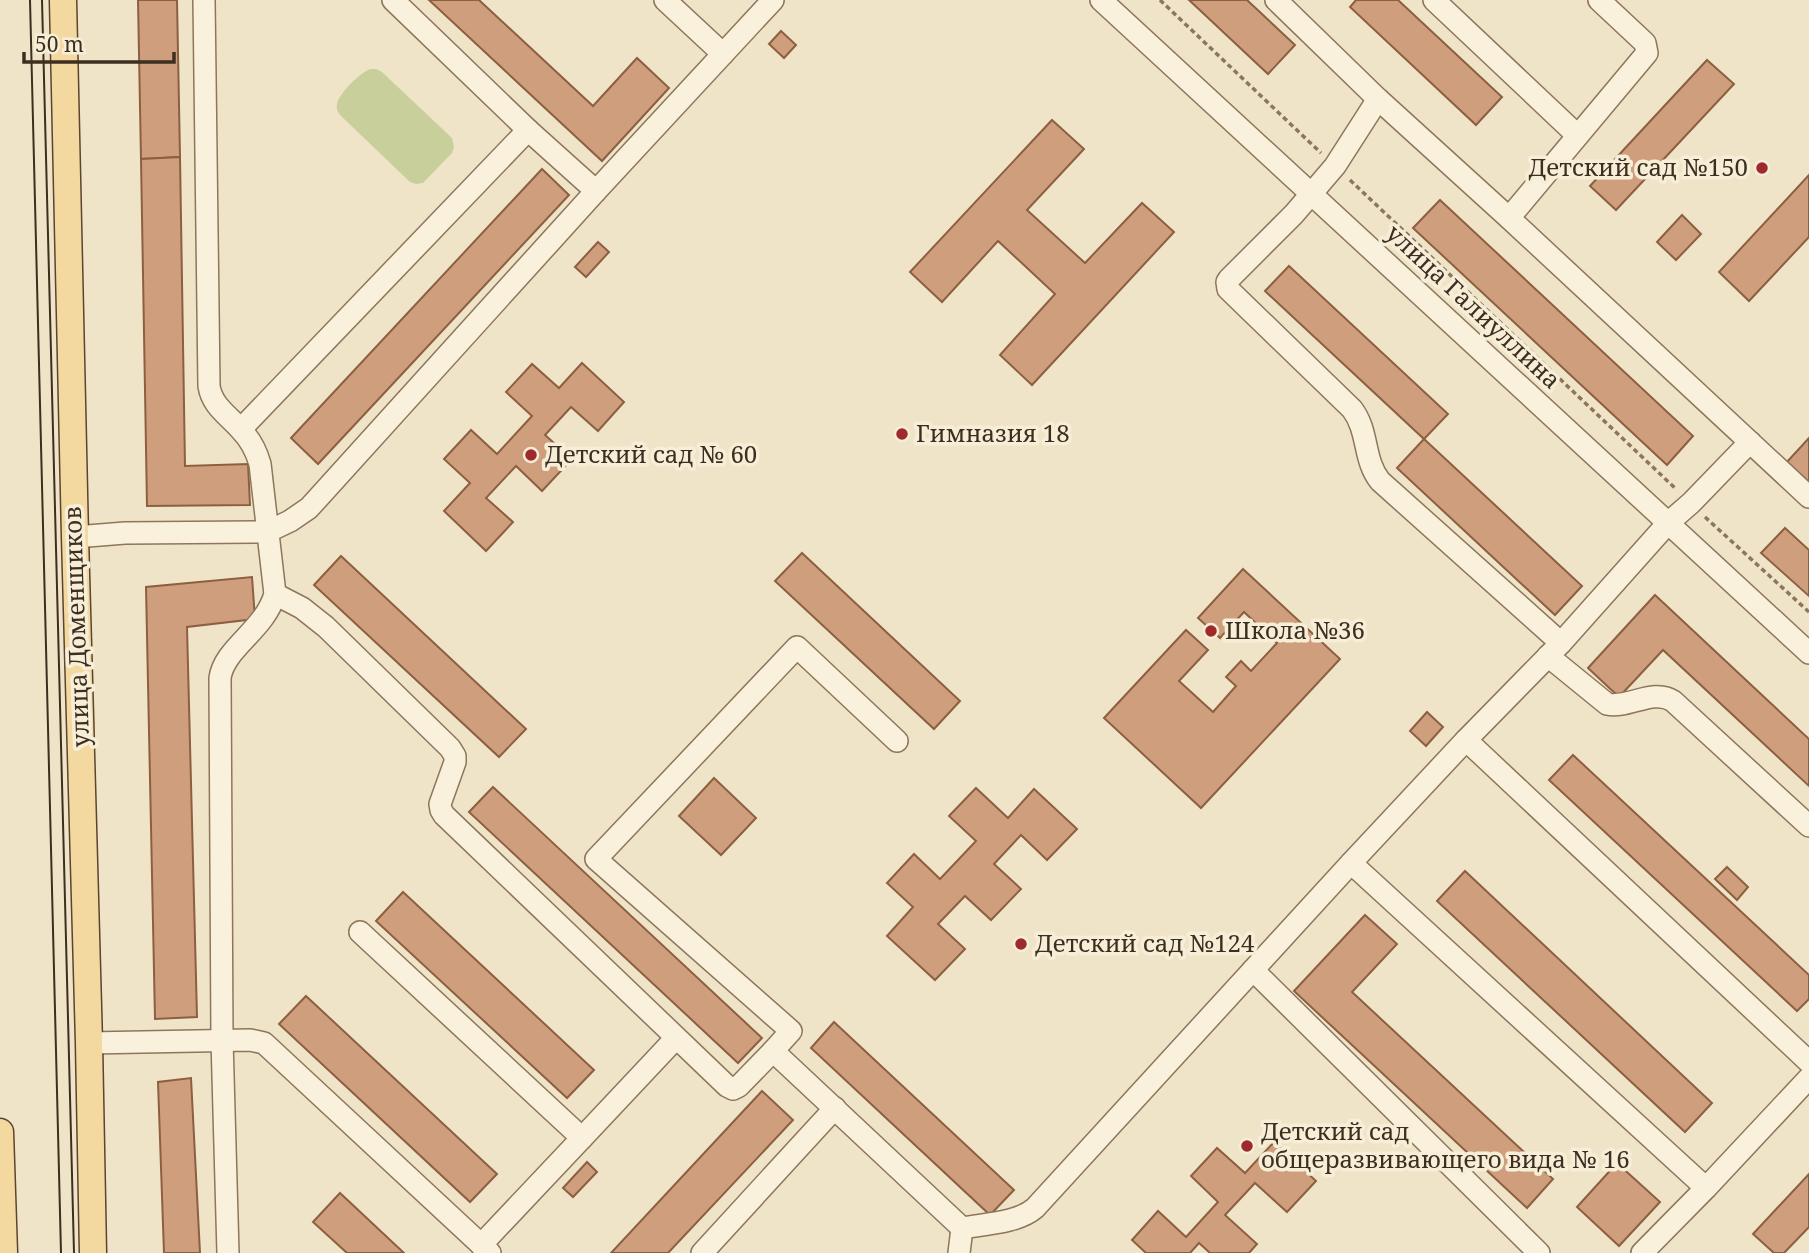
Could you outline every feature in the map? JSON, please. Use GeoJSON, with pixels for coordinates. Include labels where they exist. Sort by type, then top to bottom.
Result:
{"type":"FeatureCollection","features":[{"type":"Feature","properties":{"kind":"main road","name":"улица Доменщиков"},"geometry":{"type":"LineString","coordinates":[[63,0],[93,1253]]}},
{"type":"Feature","properties":{"kind":"main road"},"geometry":{"type":"LineString","coordinates":[[0,1132],[4,1253]]}},
{"type":"Feature","properties":{"kind":"street"},"geometry":{"type":"LineString","coordinates":[[204,0],[209,386],[215,402],[241,429],[257,452],[275,594],[272,607],[224,664],[220,678],[222,1040],[228,1253]]}},
{"type":"Feature","properties":{"kind":"street"},"geometry":{"type":"LineString","coordinates":[[393,0],[528,130],[596,191]]}},
{"type":"Feature","properties":{"kind":"street"},"geometry":{"type":"LineString","coordinates":[[665,0],[723,54]]}},
{"type":"Feature","properties":{"kind":"street"},"geometry":{"type":"LineString","coordinates":[[75,537],[125,533],[268,532],[309,508],[773,0]]}},
{"type":"Feature","properties":{"kind":"street","name":"улица Галиуллина"},"geometry":{"type":"LineString","coordinates":[[1101,0],[1809,653]]}},
{"type":"Feature","properties":{"kind":"street"},"geometry":{"type":"LineString","coordinates":[[1276,0],[1378,99],[1809,497]]}},
{"type":"Feature","properties":{"kind":"street"},"geometry":{"type":"LineString","coordinates":[[1434,0],[1577,135]]}},
{"type":"Feature","properties":{"kind":"street"},"geometry":{"type":"LineString","coordinates":[[1509,218],[1647,52],[1644,43],[1599,0]]}},
{"type":"Feature","properties":{"kind":"street"},"geometry":{"type":"LineString","coordinates":[[1378,99],[1335,166],[1294,214],[1229,279],[1228,289],[1359,418],[1370,465],[1380,481],[1607,704],[1617,705],[1662,696],[1673,701],[1809,826]]}},
{"type":"Feature","properties":{"kind":"street"},"geometry":{"type":"LineString","coordinates":[[241,429],[528,130]]}},
{"type":"Feature","properties":{"kind":"street"},"geometry":{"type":"LineString","coordinates":[[962,1228],[1017,1219],[1030,1213],[1668,523],[1750,442]]}},
{"type":"Feature","properties":{"kind":"street"},"geometry":{"type":"LineString","coordinates":[[275,594],[302,608],[326,626],[450,748],[455,762],[440,804],[444,815],[676,1038],[727,1086],[733,1088],[739,1086],[791,1031],[596,859],[797,647],[897,741]]}},
{"type":"Feature","properties":{"kind":"street"},"geometry":{"type":"LineString","coordinates":[[1466,740],[1809,1062]]}},
{"type":"Feature","properties":{"kind":"street"},"geometry":{"type":"LineString","coordinates":[[1351,863],[1706,1188]]}},
{"type":"Feature","properties":{"kind":"street"},"geometry":{"type":"LineString","coordinates":[[360,932],[582,1138]]}},
{"type":"Feature","properties":{"kind":"street"},"geometry":{"type":"LineString","coordinates":[[1253,970],[1539,1253]]}},
{"type":"Feature","properties":{"kind":"street"},"geometry":{"type":"LineString","coordinates":[[89,1043],[257,1040],[269,1047],[485,1249],[582,1138],[676,1038]]}},
{"type":"Feature","properties":{"kind":"street"},"geometry":{"type":"LineString","coordinates":[[773,1051],[962,1228]]}},
{"type":"Feature","properties":{"kind":"street"},"geometry":{"type":"LineString","coordinates":[[1642,1253],[1809,1078]]}},
{"type":"Feature","properties":{"kind":"street"},"geometry":{"type":"LineString","coordinates":[[702,1253],[835,1108]]}},
{"type":"Feature","properties":{"kind":"street"},"geometry":{"type":"LineString","coordinates":[[959,1253],[962,1228]]}},
{"type":"Feature","properties":{"kind":"path"},"geometry":{"type":"LineString","coordinates":[[1160,0],[1809,612]]}},
{"type":"Feature","properties":{"kind":"green space"},"geometry":{"type":"Polygon","coordinates":[[[370,69],[382,72],[452,138],[452,153],[423,183],[410,182],[337,111],[339,100],[346,89],[370,69]]]}},
{"type":"Feature","properties":{"kind":"building"},"geometry":{"type":"Polygon","coordinates":[[[138,0],[177,0],[180,157],[141,159],[138,0]]]}},
{"type":"Feature","properties":{"kind":"building"},"geometry":{"type":"Polygon","coordinates":[[[429,0],[479,0],[593,106],[637,58],[669,88],[602,161],[429,0]]]}},
{"type":"Feature","properties":{"kind":"building"},"geometry":{"type":"Polygon","coordinates":[[[1189,0],[1247,0],[1295,45],[1268,74],[1189,0]]]}},
{"type":"Feature","properties":{"kind":"building"},"geometry":{"type":"Polygon","coordinates":[[[1356,0],[1398,0],[1502,97],[1476,125],[1350,7],[1356,0]]]}},
{"type":"Feature","properties":{"kind":"building"},"geometry":{"type":"Polygon","coordinates":[[[781,31],[796,45],[784,58],[769,44],[781,31]]]}},
{"type":"Feature","properties":{"kind":"building"},"geometry":{"type":"Polygon","coordinates":[[[1707,60],[1734,84],[1616,210],[1590,186],[1707,60]]]}},
{"type":"Feature","properties":{"kind":"building"},"geometry":{"type":"Polygon","coordinates":[[[1052,120],[1084,149],[1027,210],[1085,263],[1142,203],[1174,232],[1032,385],[1000,355],[1055,294],[998,241],[942,302],[910,272],[1052,120]]]}},
{"type":"Feature","properties":{"kind":"building"},"geometry":{"type":"Polygon","coordinates":[[[180,157],[185,466],[248,464],[250,505],[147,506],[141,159],[180,157]]]}},
{"type":"Feature","properties":{"kind":"building"},"geometry":{"type":"Polygon","coordinates":[[[542,169],[569,195],[318,464],[291,438],[542,169]]]}},
{"type":"Feature","properties":{"kind":"building"},"geometry":{"type":"Polygon","coordinates":[[[1809,175],[1809,237],[1749,301],[1719,272],[1809,175]]]}},
{"type":"Feature","properties":{"kind":"building"},"geometry":{"type":"Polygon","coordinates":[[[1440,200],[1693,436],[1667,465],[1413,228],[1440,200]]]}},
{"type":"Feature","properties":{"kind":"building"},"geometry":{"type":"Polygon","coordinates":[[[1682,215],[1701,234],[1676,260],[1657,242],[1682,215]]]}},
{"type":"Feature","properties":{"kind":"building"},"geometry":{"type":"Polygon","coordinates":[[[598,242],[609,252],[586,277],[575,267],[598,242]]]}},
{"type":"Feature","properties":{"kind":"building"},"geometry":{"type":"Polygon","coordinates":[[[1289,266],[1448,414],[1424,439],[1265,291],[1289,266]]]}},
{"type":"Feature","properties":{"kind":"building"},"geometry":{"type":"Polygon","coordinates":[[[582,363],[624,402],[598,431],[571,407],[545,435],[572,459],[542,491],[516,466],[486,498],[513,522],[486,551],[444,511],[470,483],[444,459],[471,430],[497,454],[532,416],[506,392],[532,364],[559,388],[582,363]]]}},
{"type":"Feature","properties":{"kind":"building"},"geometry":{"type":"Polygon","coordinates":[[[1809,438],[1809,485],[1786,463],[1809,438]]]}},
{"type":"Feature","properties":{"kind":"building"},"geometry":{"type":"Polygon","coordinates":[[[1424,439],[1582,586],[1555,615],[1397,468],[1424,439]]]}},
{"type":"Feature","properties":{"kind":"building"},"geometry":{"type":"Polygon","coordinates":[[[1785,528],[1809,550],[1809,596],[1761,553],[1785,528]]]}},
{"type":"Feature","properties":{"kind":"building"},"geometry":{"type":"Polygon","coordinates":[[[802,553],[960,701],[934,729],[775,581],[802,553]]]}},
{"type":"Feature","properties":{"kind":"building"},"geometry":{"type":"Polygon","coordinates":[[[341,556],[526,729],[499,757],[314,585],[341,556]]]}},
{"type":"Feature","properties":{"kind":"building"},"geometry":{"type":"Polygon","coordinates":[[[1243,569],[1340,659],[1201,808],[1104,718],[1186,630],[1208,650],[1179,681],[1213,712],[1236,686],[1226,677],[1241,661],[1251,671],[1277,643],[1244,612],[1220,638],[1198,618],[1243,569]]]}},
{"type":"Feature","properties":{"kind":"building"},"geometry":{"type":"Polygon","coordinates":[[[252,577],[255,619],[187,627],[197,1017],[155,1019],[146,587],[252,577]]]}},
{"type":"Feature","properties":{"kind":"building"},"geometry":{"type":"Polygon","coordinates":[[[1655,595],[1809,739],[1809,786],[1663,650],[1619,697],[1588,668],[1655,595]]]}},
{"type":"Feature","properties":{"kind":"building"},"geometry":{"type":"Polygon","coordinates":[[[1427,712],[1443,727],[1426,746],[1410,731],[1427,712]]]}},
{"type":"Feature","properties":{"kind":"building"},"geometry":{"type":"Polygon","coordinates":[[[1573,755],[1809,975],[1809,999],[1797,1011],[1549,780],[1573,755]]]}},
{"type":"Feature","properties":{"kind":"building"},"geometry":{"type":"Polygon","coordinates":[[[714,778],[756,818],[721,855],[679,816],[714,778]]]}},
{"type":"Feature","properties":{"kind":"building"},"geometry":{"type":"Polygon","coordinates":[[[493,787],[762,1038],[738,1063],[469,812],[493,787]]]}},
{"type":"Feature","properties":{"kind":"building"},"geometry":{"type":"Polygon","coordinates":[[[976,788],[1008,818],[1034,789],[1077,829],[1047,860],[1021,835],[994,864],[1021,889],[991,920],[965,896],[938,924],[965,949],[935,980],[887,936],[913,907],[887,883],[914,854],[940,879],[976,841],[949,816],[976,788]]]}},
{"type":"Feature","properties":{"kind":"building"},"geometry":{"type":"Polygon","coordinates":[[[1727,867],[1748,887],[1737,900],[1715,879],[1727,867]]]}},
{"type":"Feature","properties":{"kind":"building"},"geometry":{"type":"Polygon","coordinates":[[[1465,871],[1712,1103],[1685,1132],[1437,901],[1465,871]]]}},
{"type":"Feature","properties":{"kind":"building"},"geometry":{"type":"Polygon","coordinates":[[[403,892],[594,1070],[567,1098],[376,921],[403,892]]]}},
{"type":"Feature","properties":{"kind":"building"},"geometry":{"type":"Polygon","coordinates":[[[1365,915],[1397,944],[1352,992],[1553,1179],[1527,1208],[1294,991],[1365,915]]]}},
{"type":"Feature","properties":{"kind":"building"},"geometry":{"type":"Polygon","coordinates":[[[306,996],[497,1174],[470,1202],[279,1024],[306,996]]]}},
{"type":"Feature","properties":{"kind":"building"},"geometry":{"type":"Polygon","coordinates":[[[834,1022],[1014,1190],[990,1215],[811,1048],[834,1022]]]}},
{"type":"Feature","properties":{"kind":"building"},"geometry":{"type":"Polygon","coordinates":[[[191,1078],[200,1253],[164,1253],[158,1082],[191,1078]]]}},
{"type":"Feature","properties":{"kind":"building"},"geometry":{"type":"Polygon","coordinates":[[[762,1091],[793,1120],[668,1253],[611,1253],[762,1091]]]}},
{"type":"Feature","properties":{"kind":"building"},"geometry":{"type":"Polygon","coordinates":[[[1274,1142],[1316,1181],[1287,1212],[1255,1183],[1225,1215],[1257,1244],[1249,1253],[1210,1253],[1199,1243],[1190,1253],[1146,1253],[1132,1240],[1158,1211],[1186,1237],[1218,1202],[1191,1176],[1217,1148],[1245,1173],[1274,1142]]]}},
{"type":"Feature","properties":{"kind":"building"},"geometry":{"type":"Polygon","coordinates":[[[587,1162],[597,1172],[573,1197],[563,1188],[587,1162]]]}},
{"type":"Feature","properties":{"kind":"building"},"geometry":{"type":"Polygon","coordinates":[[[1617,1163],[1660,1202],[1619,1246],[1577,1207],[1617,1163]]]}},
{"type":"Feature","properties":{"kind":"building"},"geometry":{"type":"Polygon","coordinates":[[[1809,1174],[1809,1227],[1784,1253],[1774,1253],[1753,1234],[1809,1174]]]}},
{"type":"Feature","properties":{"kind":"building"},"geometry":{"type":"Polygon","coordinates":[[[340,1193],[404,1253],[347,1253],[313,1222],[340,1193]]]}},
{"type":"Feature","properties":{"kind":"tram line"},"geometry":{"type":"LineString","coordinates":[[30,0],[61,1253]]}},
{"type":"Feature","properties":{"kind":"tram line"},"geometry":{"type":"LineString","coordinates":[[42,0],[74,1253]]}},
{"type":"Feature","properties":{"kind":"place","name":"Детский сад №150"},"geometry":{"type":"Point","coordinates":[1762,168]}},
{"type":"Feature","properties":{"kind":"place","name":"Гимназия 18"},"geometry":{"type":"Point","coordinates":[902,434]}},
{"type":"Feature","properties":{"kind":"place","name":"Детский сад № 60"},"geometry":{"type":"Point","coordinates":[531,455]}},
{"type":"Feature","properties":{"kind":"place","name":"Школа №36"},"geometry":{"type":"Point","coordinates":[1211,631]}},
{"type":"Feature","properties":{"kind":"place","name":"Детский сад №124"},"geometry":{"type":"Point","coordinates":[1021,944]}},
{"type":"Feature","properties":{"kind":"place","name":"Детский сад общеразвивающего вида № 16"},"geometry":{"type":"Point","coordinates":[1247,1146]}}]}
